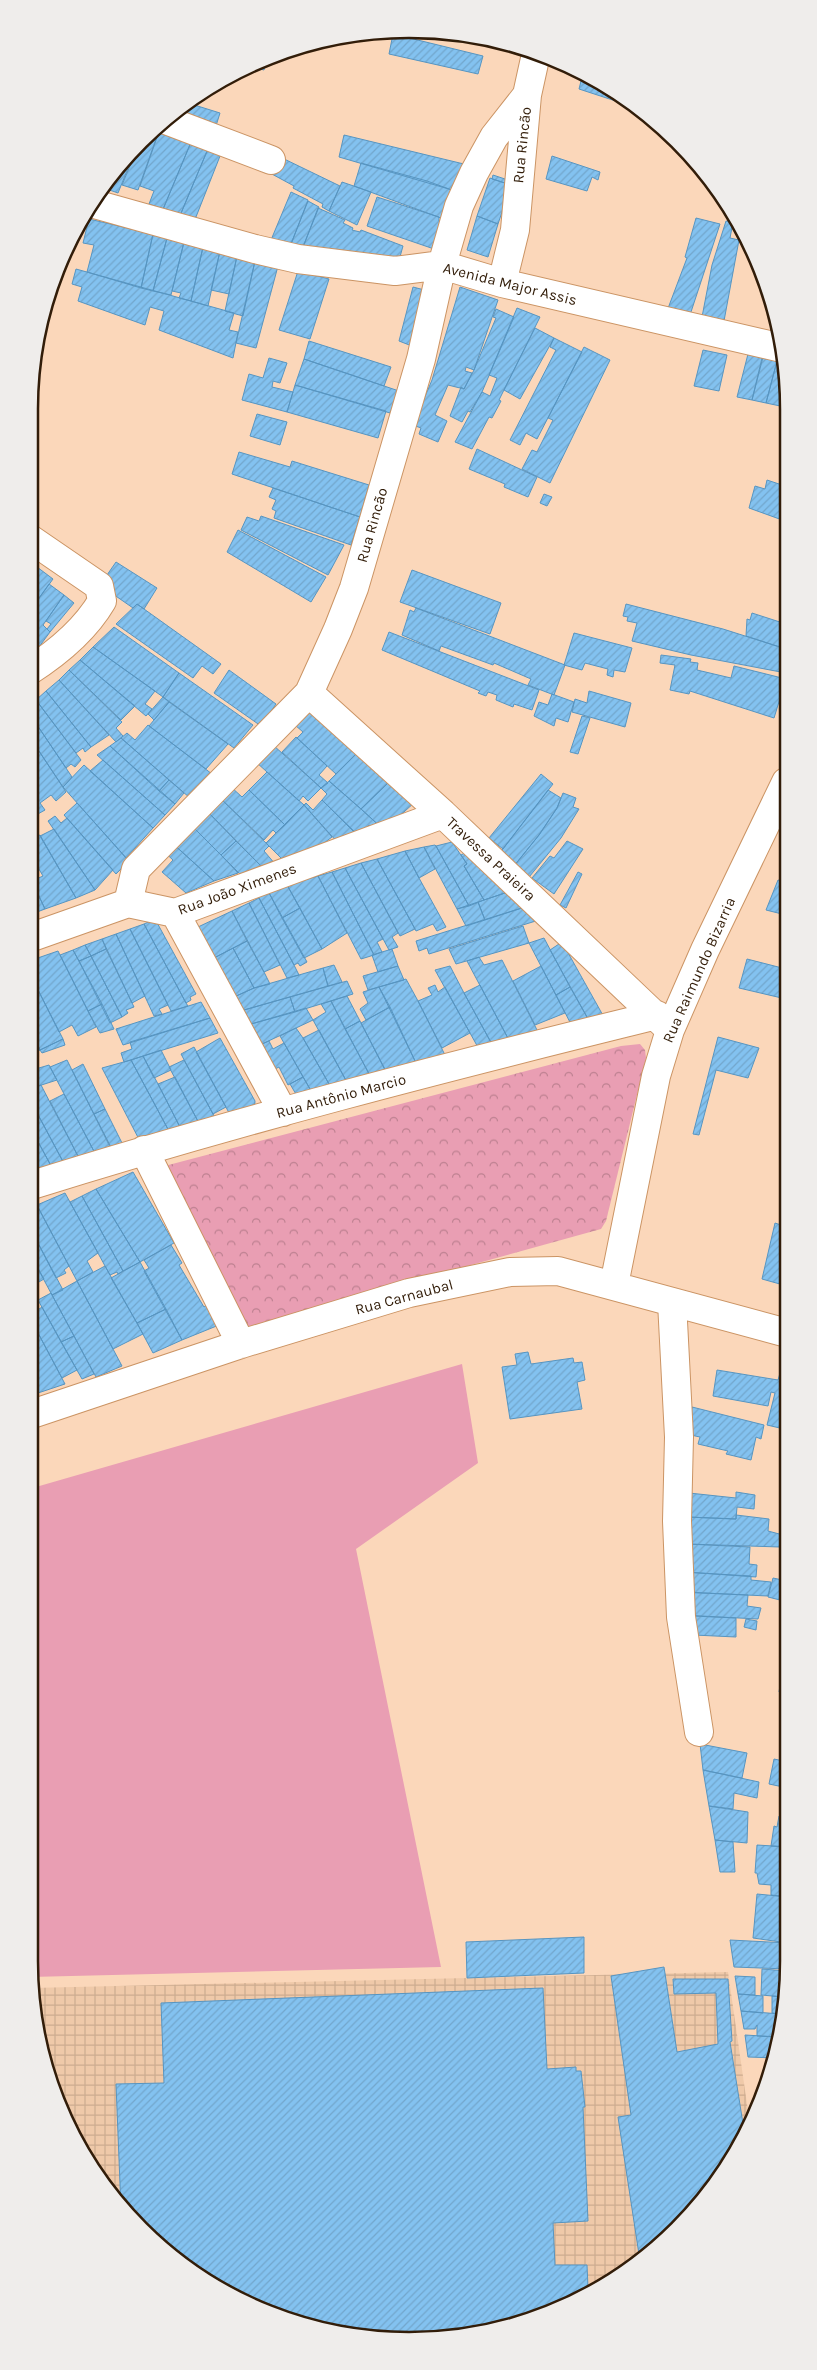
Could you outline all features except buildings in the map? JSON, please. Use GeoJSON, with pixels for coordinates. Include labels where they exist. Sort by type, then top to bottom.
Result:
{"type":"FeatureCollection","features":[{"type":"Feature","properties":{"kind":"street","name":"Rua Rincão"},"geometry":{"type":"LineString","coordinates":[[502,283],[515,230],[527,95],[535,60]]}},
{"type":"Feature","properties":{"kind":"street","name":"Rua Rincão"},"geometry":{"type":"LineString","coordinates":[[128,903],[136,869],[309,693],[354,588],[421,359],[442,265],[460,206],[474,173],[494,138],[527,95]]}},
{"type":"Feature","properties":{"kind":"street"},"geometry":{"type":"LineString","coordinates":[[173,123],[271,160]]}},
{"type":"Feature","properties":{"kind":"street","name":"Avenida Major Assis"},"geometry":{"type":"LineString","coordinates":[[98,205],[255,249],[298,259],[395,271],[442,265],[502,283],[774,346]]}},
{"type":"Feature","properties":{"kind":"street"},"geometry":{"type":"LineString","coordinates":[[38,544],[99,586],[102,601],[91,620],[38,665]]}},
{"type":"Feature","properties":{"kind":"street","name":"Travessa Praieira"},"geometry":{"type":"LineString","coordinates":[[309,693],[443,814],[663,1022]]}},
{"type":"Feature","properties":{"kind":"street","name":"Rua Raimundo Bizarria"},"geometry":{"type":"LineString","coordinates":[[614,1285],[656,1076],[663,1022],[705,950],[780,794]]}},
{"type":"Feature","properties":{"kind":"street","name":"Rua João Ximenes"},"geometry":{"type":"LineString","coordinates":[[128,903],[175,913],[443,814]]}},
{"type":"Feature","properties":{"kind":"street"},"geometry":{"type":"LineString","coordinates":[[38,935],[128,903]]}},
{"type":"Feature","properties":{"kind":"street"},"geometry":{"type":"LineString","coordinates":[[175,913],[283,1112]]}},
{"type":"Feature","properties":{"kind":"street","name":"Rua Antônio Marcio"},"geometry":{"type":"LineString","coordinates":[[38,1183],[144,1150],[441,1068],[663,1022]]}},
{"type":"Feature","properties":{"kind":"street"},"geometry":{"type":"LineString","coordinates":[[144,1150],[240,1344]]}},
{"type":"Feature","properties":{"kind":"street","name":"Rua Carnaubal"},"geometry":{"type":"LineString","coordinates":[[38,1412],[240,1344],[409,1294],[510,1272],[558,1271],[780,1331]]}},
{"type":"Feature","properties":{"kind":"street"},"geometry":{"type":"LineString","coordinates":[[672,1302],[679,1437],[677,1521],[681,1617],[699,1732]]}},
{"type":"Feature","properties":{"kind":"shaded area"},"geometry":{"type":"Polygon","coordinates":[[[728,1972],[748,2110],[730,2147],[717,2168],[671,2224],[615,2270],[573,2294],[528,2313],[505,2320],[457,2329],[433,2332],[384,2332],[336,2325],[289,2313],[223,2283],[183,2256],[146,2224],[130,2206],[100,2168],[76,2126],[66,2103],[50,2058],[38,1988],[728,1972]]]}},
{"type":"Feature","properties":{"kind":"green space"},"geometry":{"type":"Polygon","coordinates":[[[640,1044],[645,1050],[646,1058],[606,1221],[601,1229],[243,1328],[157,1168],[621,1046],[640,1044]]]}},
{"type":"Feature","properties":{"kind":"green space"},"geometry":{"type":"Polygon","coordinates":[[[462,1364],[478,1463],[356,1549],[441,1967],[38,1977],[38,1486],[462,1364]]]}}]}
